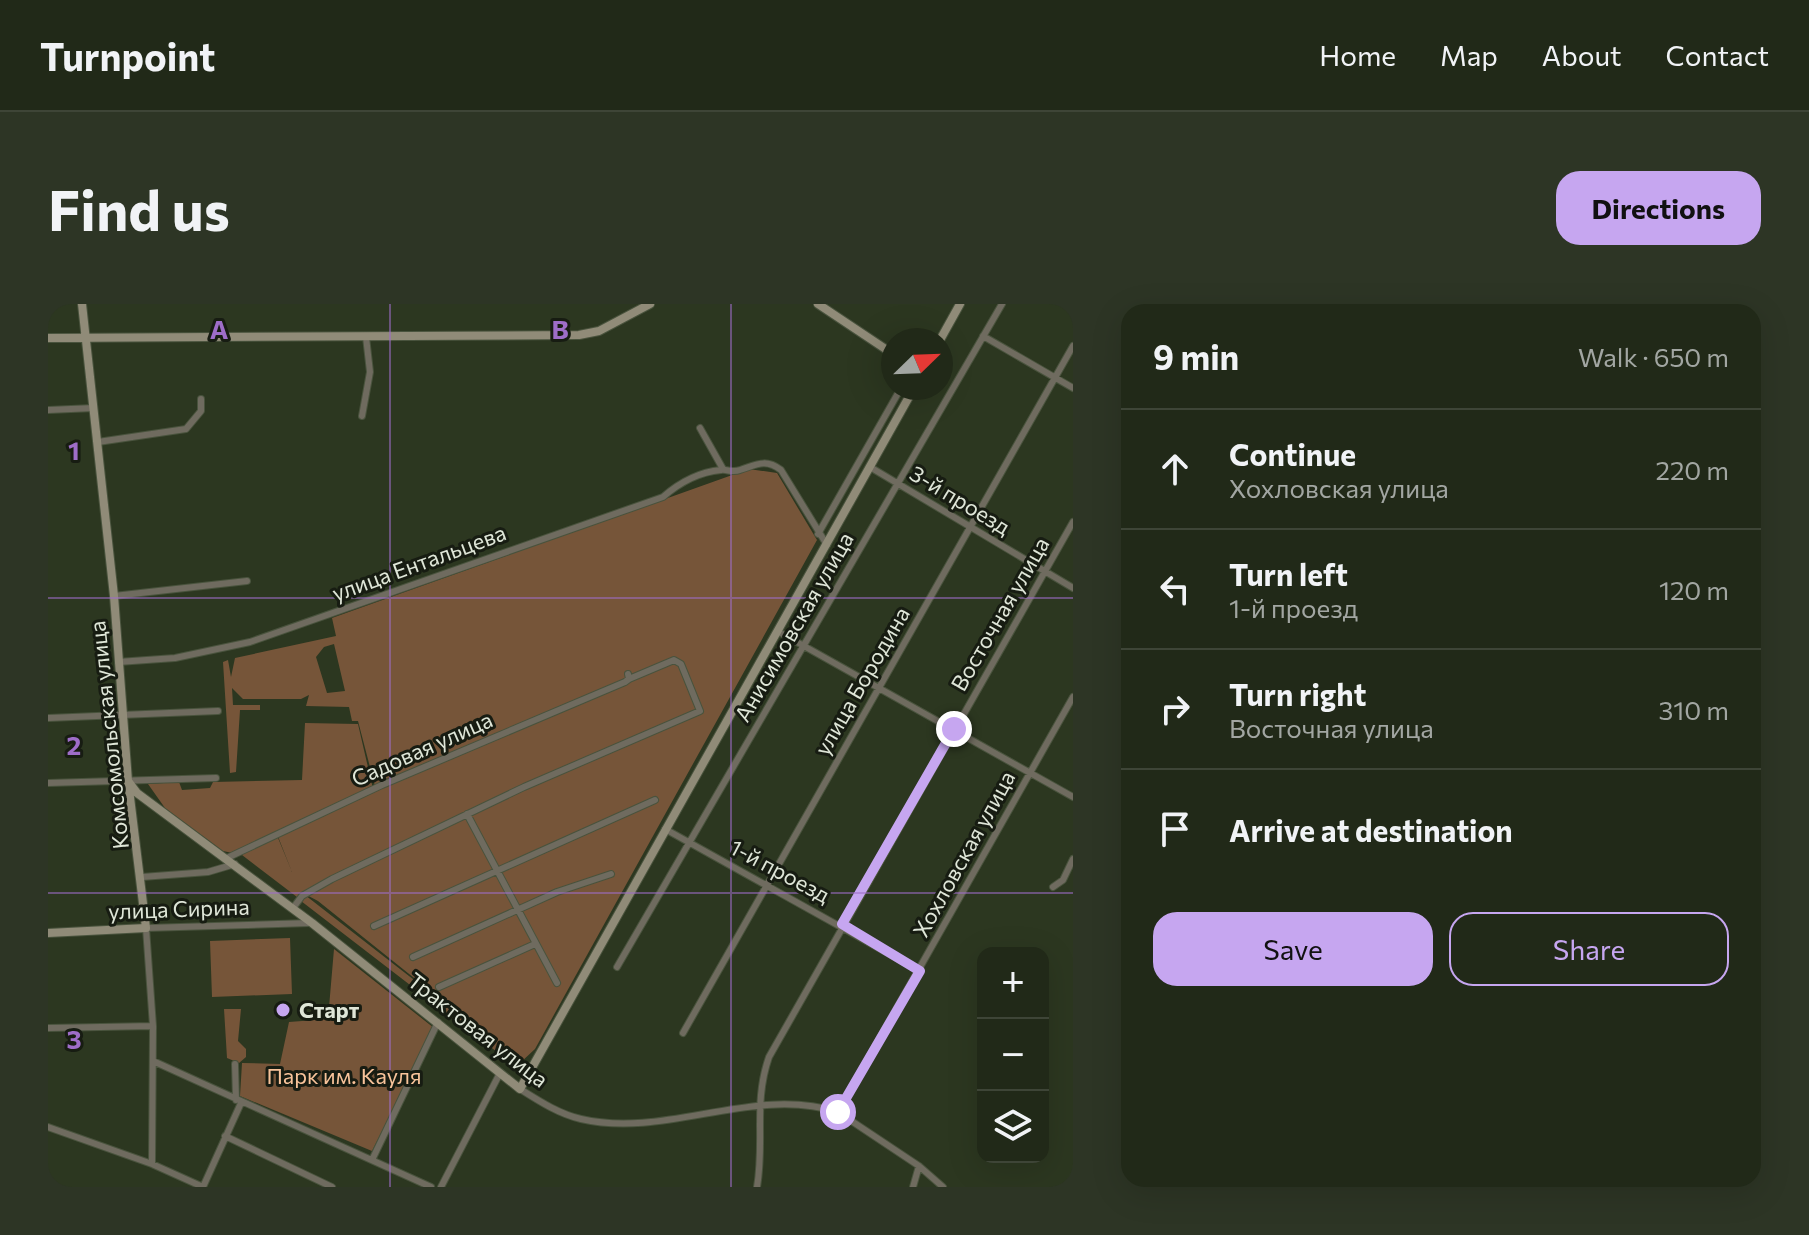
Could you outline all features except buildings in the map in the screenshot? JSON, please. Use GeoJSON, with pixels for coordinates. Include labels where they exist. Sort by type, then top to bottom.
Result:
{"type":"FeatureCollection","features":[{"type":"Feature","properties":{"kind":"street","name":"Комсомольская улица"},"geometry":{"type":"LineString","coordinates":[[82,304],[114,596],[121,715],[142,877],[153,1026],[152,1164]]}},
{"type":"Feature","properties":{"kind":"street"},"geometry":{"type":"LineString","coordinates":[[48,338],[579,335],[599,331],[650,304]]}},
{"type":"Feature","properties":{"kind":"street"},"geometry":{"type":"LineString","coordinates":[[818,304],[881,346]]}},
{"type":"Feature","properties":{"kind":"street"},"geometry":{"type":"LineString","coordinates":[[947,328],[960,304]]}},
{"type":"Feature","properties":{"kind":"street","name":"Анисимовская улица"},"geometry":{"type":"LineString","coordinates":[[617,967],[692,843],[1002,304]]}},
{"type":"Feature","properties":{"kind":"street"},"geometry":{"type":"LineString","coordinates":[[983,336],[1073,388]]}},
{"type":"Feature","properties":{"kind":"street"},"geometry":{"type":"LineString","coordinates":[[362,416],[370,372],[366,337]]}},
{"type":"Feature","properties":{"kind":"street","name":"улица Бородина"},"geometry":{"type":"LineString","coordinates":[[683,1033],[1073,346]]}},
{"type":"Feature","properties":{"kind":"street"},"geometry":{"type":"LineString","coordinates":[[98,442],[186,429],[201,411],[201,399]]}},
{"type":"Feature","properties":{"kind":"street"},"geometry":{"type":"LineString","coordinates":[[827,545],[818,535],[894,400]]}},
{"type":"Feature","properties":{"kind":"street"},"geometry":{"type":"LineString","coordinates":[[520,1089],[907,400]]}},
{"type":"Feature","properties":{"kind":"street"},"geometry":{"type":"LineString","coordinates":[[48,410],[94,408]]}},
{"type":"Feature","properties":{"kind":"street"},"geometry":{"type":"LineString","coordinates":[[700,428],[723,469]]}},
{"type":"Feature","properties":{"kind":"street","name":"улица Ентальцева"},"geometry":{"type":"LineString","coordinates":[[118,662],[175,658],[250,642],[663,497],[682,481],[723,469],[740,470],[761,462],[776,466],[818,535]]}},
{"type":"Feature","properties":{"kind":"street","name":"3-й проезд"},"geometry":{"type":"LineString","coordinates":[[870,467],[1073,588]]}},
{"type":"Feature","properties":{"kind":"street","name":"Восточная улица"},"geometry":{"type":"LineString","coordinates":[[757,1187],[760,1159],[758,1105],[769,1057],[1073,522]]}},
{"type":"Feature","properties":{"kind":"street"},"geometry":{"type":"LineString","coordinates":[[114,596],[247,581]]}},
{"type":"Feature","properties":{"kind":"street"},"geometry":{"type":"LineString","coordinates":[[779,632],[1073,797]]}},
{"type":"Feature","properties":{"kind":"street","name":"Садовая улица"},"geometry":{"type":"LineString","coordinates":[[227,858],[382,785],[628,677],[674,660],[681,664],[700,711],[467,814]]}},
{"type":"Feature","properties":{"kind":"street","name":"Хохловская улица"},"geometry":{"type":"LineString","coordinates":[[838,1112],[1073,697]]}},
{"type":"Feature","properties":{"kind":"street"},"geometry":{"type":"LineString","coordinates":[[48,718],[218,711]]}},
{"type":"Feature","properties":{"kind":"street"},"geometry":{"type":"LineString","coordinates":[[48,783],[216,778]]}},
{"type":"Feature","properties":{"kind":"street","name":"Трактовая улица"},"geometry":{"type":"LineString","coordinates":[[128,781],[137,793],[293,908],[438,1022],[499,1075],[554,1109],[603,1122],[660,1122],[758,1105],[793,1104],[838,1112],[919,1166],[943,1187]]}},
{"type":"Feature","properties":{"kind":"street"},"geometry":{"type":"LineString","coordinates":[[374,926],[655,800]]}},
{"type":"Feature","properties":{"kind":"street"},"geometry":{"type":"LineString","coordinates":[[293,908],[302,896],[332,879],[467,814],[557,983]]}},
{"type":"Feature","properties":{"kind":"street","name":"1-й проезд"},"geometry":{"type":"LineString","coordinates":[[665,829],[842,924],[920,971]]}},
{"type":"Feature","properties":{"kind":"street"},"geometry":{"type":"LineString","coordinates":[[1053,887],[1063,880],[1073,859]]}},
{"type":"Feature","properties":{"kind":"street"},"geometry":{"type":"LineString","coordinates":[[142,877],[208,872],[235,864]]}},
{"type":"Feature","properties":{"kind":"street"},"geometry":{"type":"LineString","coordinates":[[413,957],[518,913],[557,892],[611,874]]}},
{"type":"Feature","properties":{"kind":"street","name":"улица Сирина"},"geometry":{"type":"LineString","coordinates":[[48,933],[312,923]]}},
{"type":"Feature","properties":{"kind":"street"},"geometry":{"type":"LineString","coordinates":[[439,987],[535,944]]}},
{"type":"Feature","properties":{"kind":"street"},"geometry":{"type":"LineString","coordinates":[[372,1160],[438,1022]]}},
{"type":"Feature","properties":{"kind":"street"},"geometry":{"type":"LineString","coordinates":[[48,1028],[153,1026]]}},
{"type":"Feature","properties":{"kind":"street"},"geometry":{"type":"LineString","coordinates":[[153,1061],[431,1187]]}},
{"type":"Feature","properties":{"kind":"street"},"geometry":{"type":"LineString","coordinates":[[48,1127],[152,1164],[203,1187],[238,1101],[238,1070],[235,1064]]}},
{"type":"Feature","properties":{"kind":"street"},"geometry":{"type":"LineString","coordinates":[[441,1187],[499,1075]]}},
{"type":"Feature","properties":{"kind":"street"},"geometry":{"type":"LineString","coordinates":[[225,1136],[332,1187]]}},
{"type":"Feature","properties":{"kind":"street"},"geometry":{"type":"LineString","coordinates":[[913,1187],[919,1166]]}},
{"type":"Feature","properties":{"kind":"green space"},"geometry":{"type":"Polygon","coordinates":[[[749,469],[777,473],[817,540],[535,1049],[514,1065],[301,901],[305,895],[504,1050],[318,901],[301,892],[297,897],[242,855],[223,851],[165,808],[148,784],[179,782],[182,790],[210,788],[213,782],[302,780],[305,723],[358,724],[373,789],[276,833],[292,872],[277,834],[376,790],[358,721],[352,721],[349,707],[306,706],[309,695],[301,699],[243,699],[232,688],[233,705],[260,705],[260,710],[240,710],[236,772],[230,773],[223,662],[228,660],[231,677],[235,658],[336,636],[332,618],[749,469]],[[334,644],[324,647],[316,657],[327,693],[345,691],[334,644]]]}},
{"type":"Feature","properties":{"kind":"green space"},"geometry":{"type":"Polygon","coordinates":[[[290,938],[292,994],[212,997],[210,941],[290,938]]]}},
{"type":"Feature","properties":{"kind":"green space","name":"Парк им. Кауля"},"geometry":{"type":"Polygon","coordinates":[[[334,949],[434,1028],[372,1151],[240,1096],[242,1063],[280,1064],[289,1022],[328,1019],[334,949]]]}},
{"type":"Feature","properties":{"kind":"green space"},"geometry":{"type":"Polygon","coordinates":[[[224,1009],[241,1009],[238,1041],[246,1049],[246,1057],[239,1063],[227,1058],[224,1009]]]}},
{"type":"Feature","properties":{"kind":"place","name":"Старт"},"geometry":{"type":"Point","coordinates":[283,1010]}},
{"type":"Feature","properties":{"kind":"route"},"geometry":{"type":"LineString","coordinates":[[838,1112],[920,971],[842,924],[954,729]]}}]}
